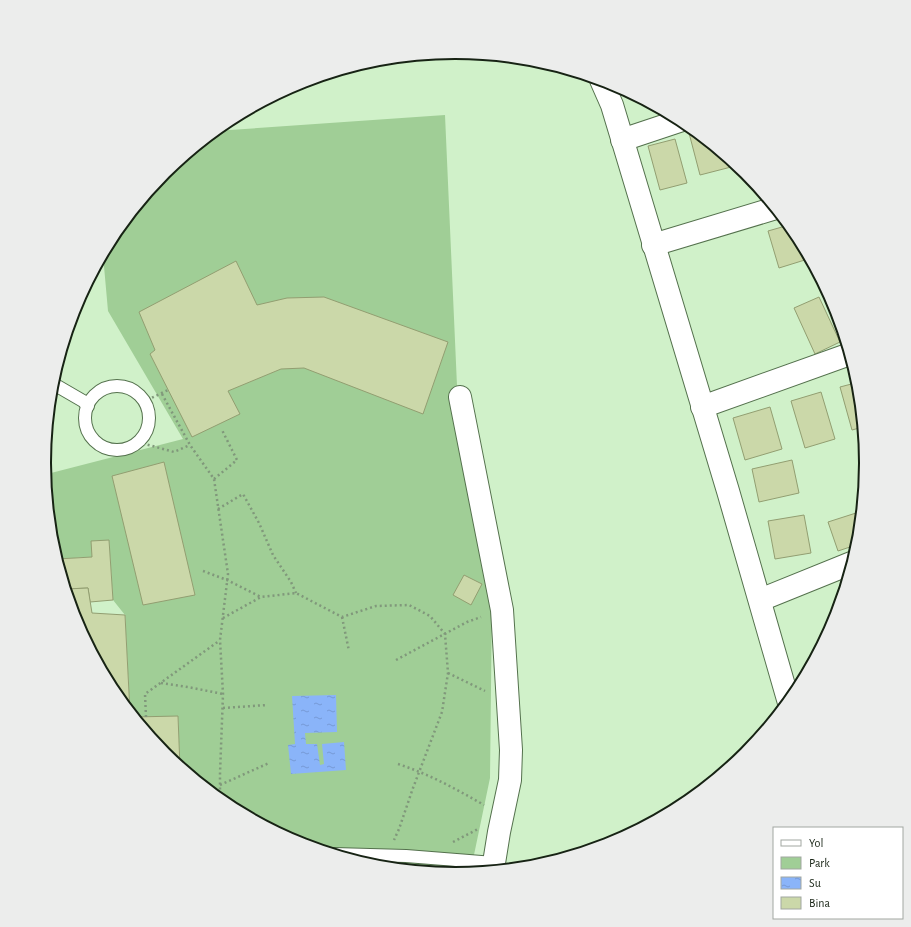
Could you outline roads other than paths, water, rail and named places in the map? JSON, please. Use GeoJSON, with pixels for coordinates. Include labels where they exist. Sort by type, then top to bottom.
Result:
{"type":"FeatureCollection","features":[{"type":"Feature","properties":{"kind":"street"},"geometry":{"type":"LineString","coordinates":[[604,88],[612,105],[728,491],[787,695]]}},
{"type":"Feature","properties":{"kind":"street"},"geometry":{"type":"LineString","coordinates":[[622,140],[673,123]]}},
{"type":"Feature","properties":{"kind":"street"},"geometry":{"type":"LineString","coordinates":[[654,245],[770,210]]}},
{"type":"Feature","properties":{"kind":"street"},"geometry":{"type":"LineString","coordinates":[[702,407],[845,356]]}},
{"type":"Feature","properties":{"kind":"street"},"geometry":{"type":"LineString","coordinates":[[460,397],[502,610],[511,750],[510,780],[493,866]]}},
{"type":"Feature","properties":{"kind":"street"},"geometry":{"type":"LineString","coordinates":[[760,600],[847,565]]}},
{"type":"Feature","properties":{"kind":"lane"},"geometry":{"type":"LineString","coordinates":[[59,387],[83,401],[88,406]]}},
{"type":"Feature","properties":{"kind":"lane"},"geometry":{"type":"LineString","coordinates":[[114,387],[124,388],[133,391],[146,406],[149,416],[148,426],[144,435],[138,442],[129,448],[120,450],[100,446],[87,431],[85,421],[88,406],[96,394],[104,389],[114,387]]}},
{"type":"Feature","properties":{"kind":"lane"},"geometry":{"type":"LineString","coordinates":[[354,855],[395,856],[489,866]]}},
{"type":"Feature","properties":{"kind":"water"},"geometry":{"type":"Polygon","coordinates":[[[336,695],[337,732],[305,733],[306,744],[317,744],[320,765],[324,764],[322,744],[344,742],[346,770],[291,774],[288,745],[295,744],[292,696],[336,695]]]}}]}
